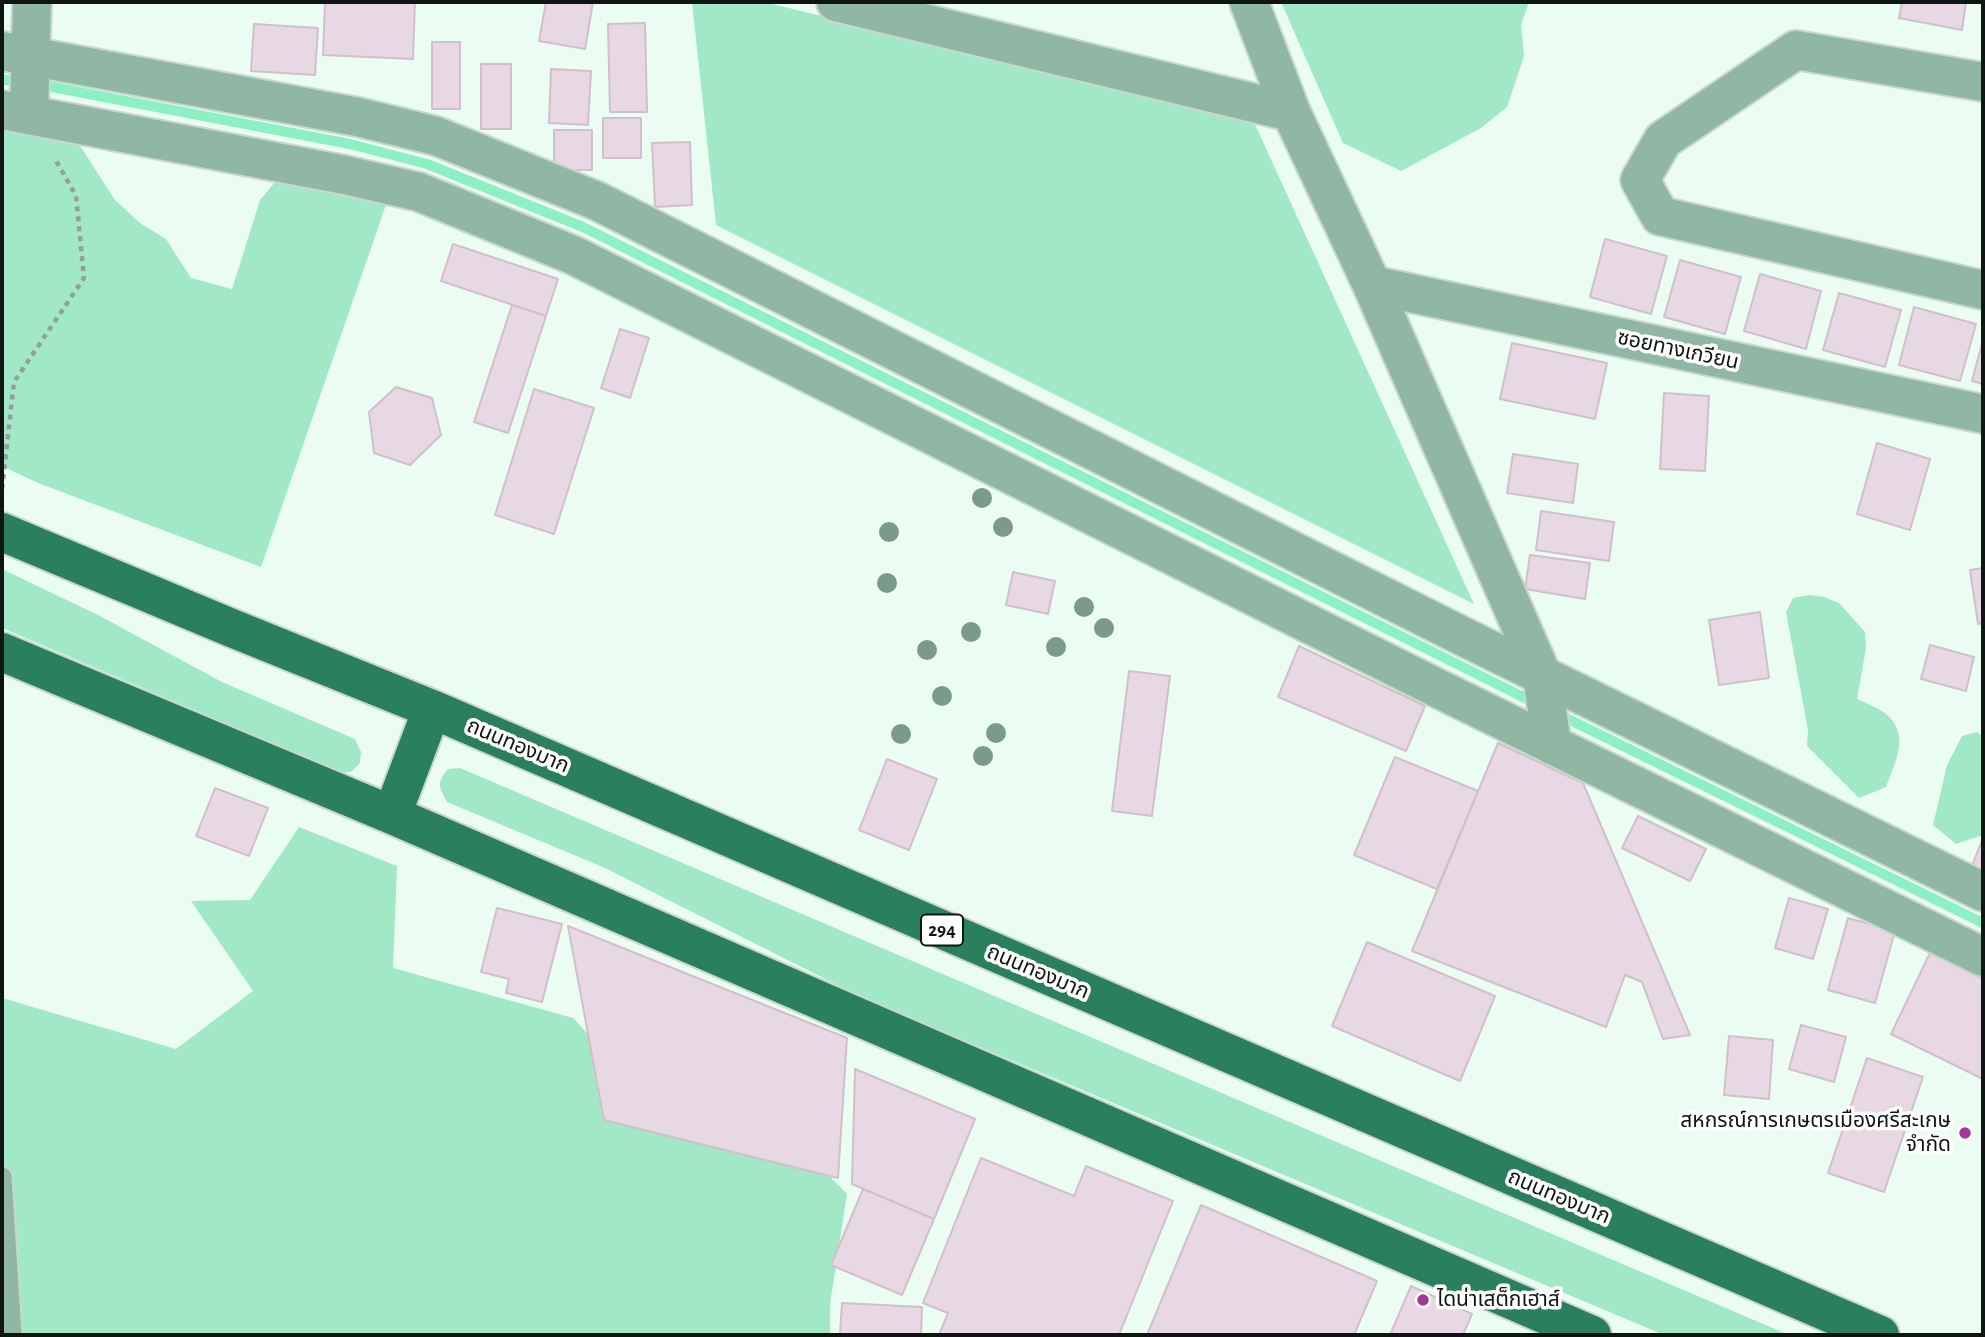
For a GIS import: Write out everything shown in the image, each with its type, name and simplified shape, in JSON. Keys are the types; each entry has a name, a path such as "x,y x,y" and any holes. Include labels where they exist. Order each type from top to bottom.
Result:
{"main road":[{"name":"ถนนทองมาก","path":"2,532 432,709 1880,1335"},
{"path":"2,652 392,815 1592,1335"},
{"path":"392,815 432,709"}],"street":[{"path":"32,2 16,53 15,112 345,175 419,192 573,255 1552,745 1983,957"},
{"path":"836,2 1291,112"},
{"path":"1249,2 1291,112 1372,285 1542,674 1552,745"},
{"path":"1983,82 1796,50 1663,140 1640,180 1660,216 1983,290"},
{"path":"16,53 358,117 436,136 584,196 1983,891"},
{"name":"ซอยทางเกวียน","path":"1372,285 1983,414"}],"lane":[{"path":"2,1177 12,1335"}],"path":[{"path":"2,489 14,382 84,278 76,195 15,112"}],"green space":[{"path":"692,2 764,2 1253,120 1474,604 716,225"},
{"path":"1281,2 1529,2 1521,25 1524,56 1507,107 1481,128 1401,171 1343,143"},
{"path":"2,127 73,135 115,200 140,223 166,239 191,278 232,289 260,200 280,176 389,196 261,567 38,483 2,466"},
{"path":"2,569 100,616 222,682 355,739 361,752 360,763 351,772 336,772 2,628"},
{"path":"1809,595 1839,603 1865,632 1866,648 1857,699 1882,711 1897,728 1899,747 1886,787 1859,798 1807,746 1808,730 1786,612 1793,598"},
{"path":"1977,732 1983,736 1983,835 1956,844 1933,825 1947,765 1962,736"},
{"path":"460,768 1789,1335 1664,1335 859,996 605,868 447,802 440,782 448,769"},
{"path":"299,827 397,866 393,968 573,1018 636,1086 803,1149 847,1194 830,1304 830,1335 2,1335 2,998 176,1049 253,991 191,901 250,900"}],"building":[{"path":"325,2 415,2 413,59 323,55"},
{"path":"546,2 593,2 585,49 539,41"},
{"path":"1902,2 1966,2 1962,30 1899,18"},
{"path":"645,23 647,112 610,112 608,24"},
{"path":"254,24 318,28 315,75 251,71"},
{"path":"432,42 460,42 460,109 432,109"},
{"path":"481,64 511,64 511,129 481,129"},
{"path":"551,69 591,71 588,125 549,123"},
{"path":"603,118 641,118 641,158 603,158"},
{"path":"554,130 592,130 592,170 554,170"},
{"path":"690,142 692,205 655,207 652,143"},
{"path":"1605,239 1667,256 1651,314 1590,297"},
{"path":"453,244 558,279 546,316 441,281"},
{"path":"1680,260 1741,277 1725,334 1664,317"},
{"path":"1760,274 1821,291 1806,349 1744,331"},
{"path":"1839,293 1901,310 1885,367 1823,350"},
{"path":"512,305 546,316 508,433 474,422"},
{"path":"1914,307 1976,324 1960,381 1899,365"},
{"path":"620,329 649,338 630,398 601,388"},
{"path":"1983,340 1983,384 1972,381"},
{"path":"1512,343 1607,363 1595,419 1500,399"},
{"path":"396,387 432,398 441,435 410,465 374,453 369,412"},
{"path":"534,389 594,408 554,534 495,515"},
{"path":"1664,393 1709,396 1705,471 1660,469"},
{"path":"1877,443 1930,459 1910,530 1857,514"},
{"path":"1513,454 1578,464 1573,503 1507,493"},
{"path":"1541,511 1614,522 1609,561 1536,550"},
{"path":"1530,555 1590,563 1585,599 1525,589"},
{"path":"1983,568 1983,623 1978,624 1970,570"},
{"path":"1013,572 1055,581 1048,614 1006,605"},
{"path":"1760,612 1769,678 1719,685 1709,620"},
{"path":"1930,645 1974,657 1966,691 1921,679"},
{"path":"1299,646 1425,706 1406,751 1278,697"},
{"path":"1129,671 1170,676 1152,816 1112,811"},
{"path":"1498,743 1583,783 1690,1035 1663,1039 1642,982 1625,975 1606,1027 1412,951"},
{"path":"1395,757 1478,791 1437,889 1354,855"},
{"path":"887,759 937,779 909,850 859,830"},
{"path":"215,788 268,808 249,856 196,836"},
{"path":"1638,816 1706,849 1690,881 1622,848"},
{"path":"1983,838 1983,873 1971,868"},
{"path":"1789,898 1828,909 1813,959 1775,948"},
{"path":"497,908 562,924 542,1002 506,993 509,979 481,972"},
{"path":"1848,918 1895,931 1875,1003 1828,990"},
{"path":"568,926 847,1038 838,1178 604,1120"},
{"path":"1367,942 1495,996 1460,1081 1332,1026"},
{"path":"1930,953 1983,979 1983,1079 1891,1034"},
{"path":"1801,1025 1846,1037 1834,1082 1789,1069"},
{"path":"1729,1036 1773,1040 1769,1099 1724,1095"},
{"path":"1867,1058 1923,1077 1884,1192 1828,1173"},
{"path":"855,1069 975,1119 934,1219 852,1184"},
{"path":"981,1158 1074,1196 1086,1166 1173,1201 1119,1335 939,1335 948,1313 923,1303"},
{"path":"863,1189 934,1219 902,1295 831,1265"},
{"path":"1201,1205 1377,1281 1354,1335 1147,1335"},
{"name":"ไดน่าเสต็กเฮาส์","path":"1411,1286 1472,1314 1463,1335 1390,1335"},
{"path":"842,1303 922,1307 921,1335 840,1335"}],"waterway":[{"path":"2,79 11,81"},
{"path":"52,87 350,144 427,164 583,227 1537,704"},
{"path":"1556,713 1983,923"}],"place":[{"name":"สหกรณ์การเกษตรเมืองศรีสะเกษ จำกัด","path":"1965,1133"},
{"name":"ไดน่าเสต็กเฮาส์","path":"1423,1300"}]}
